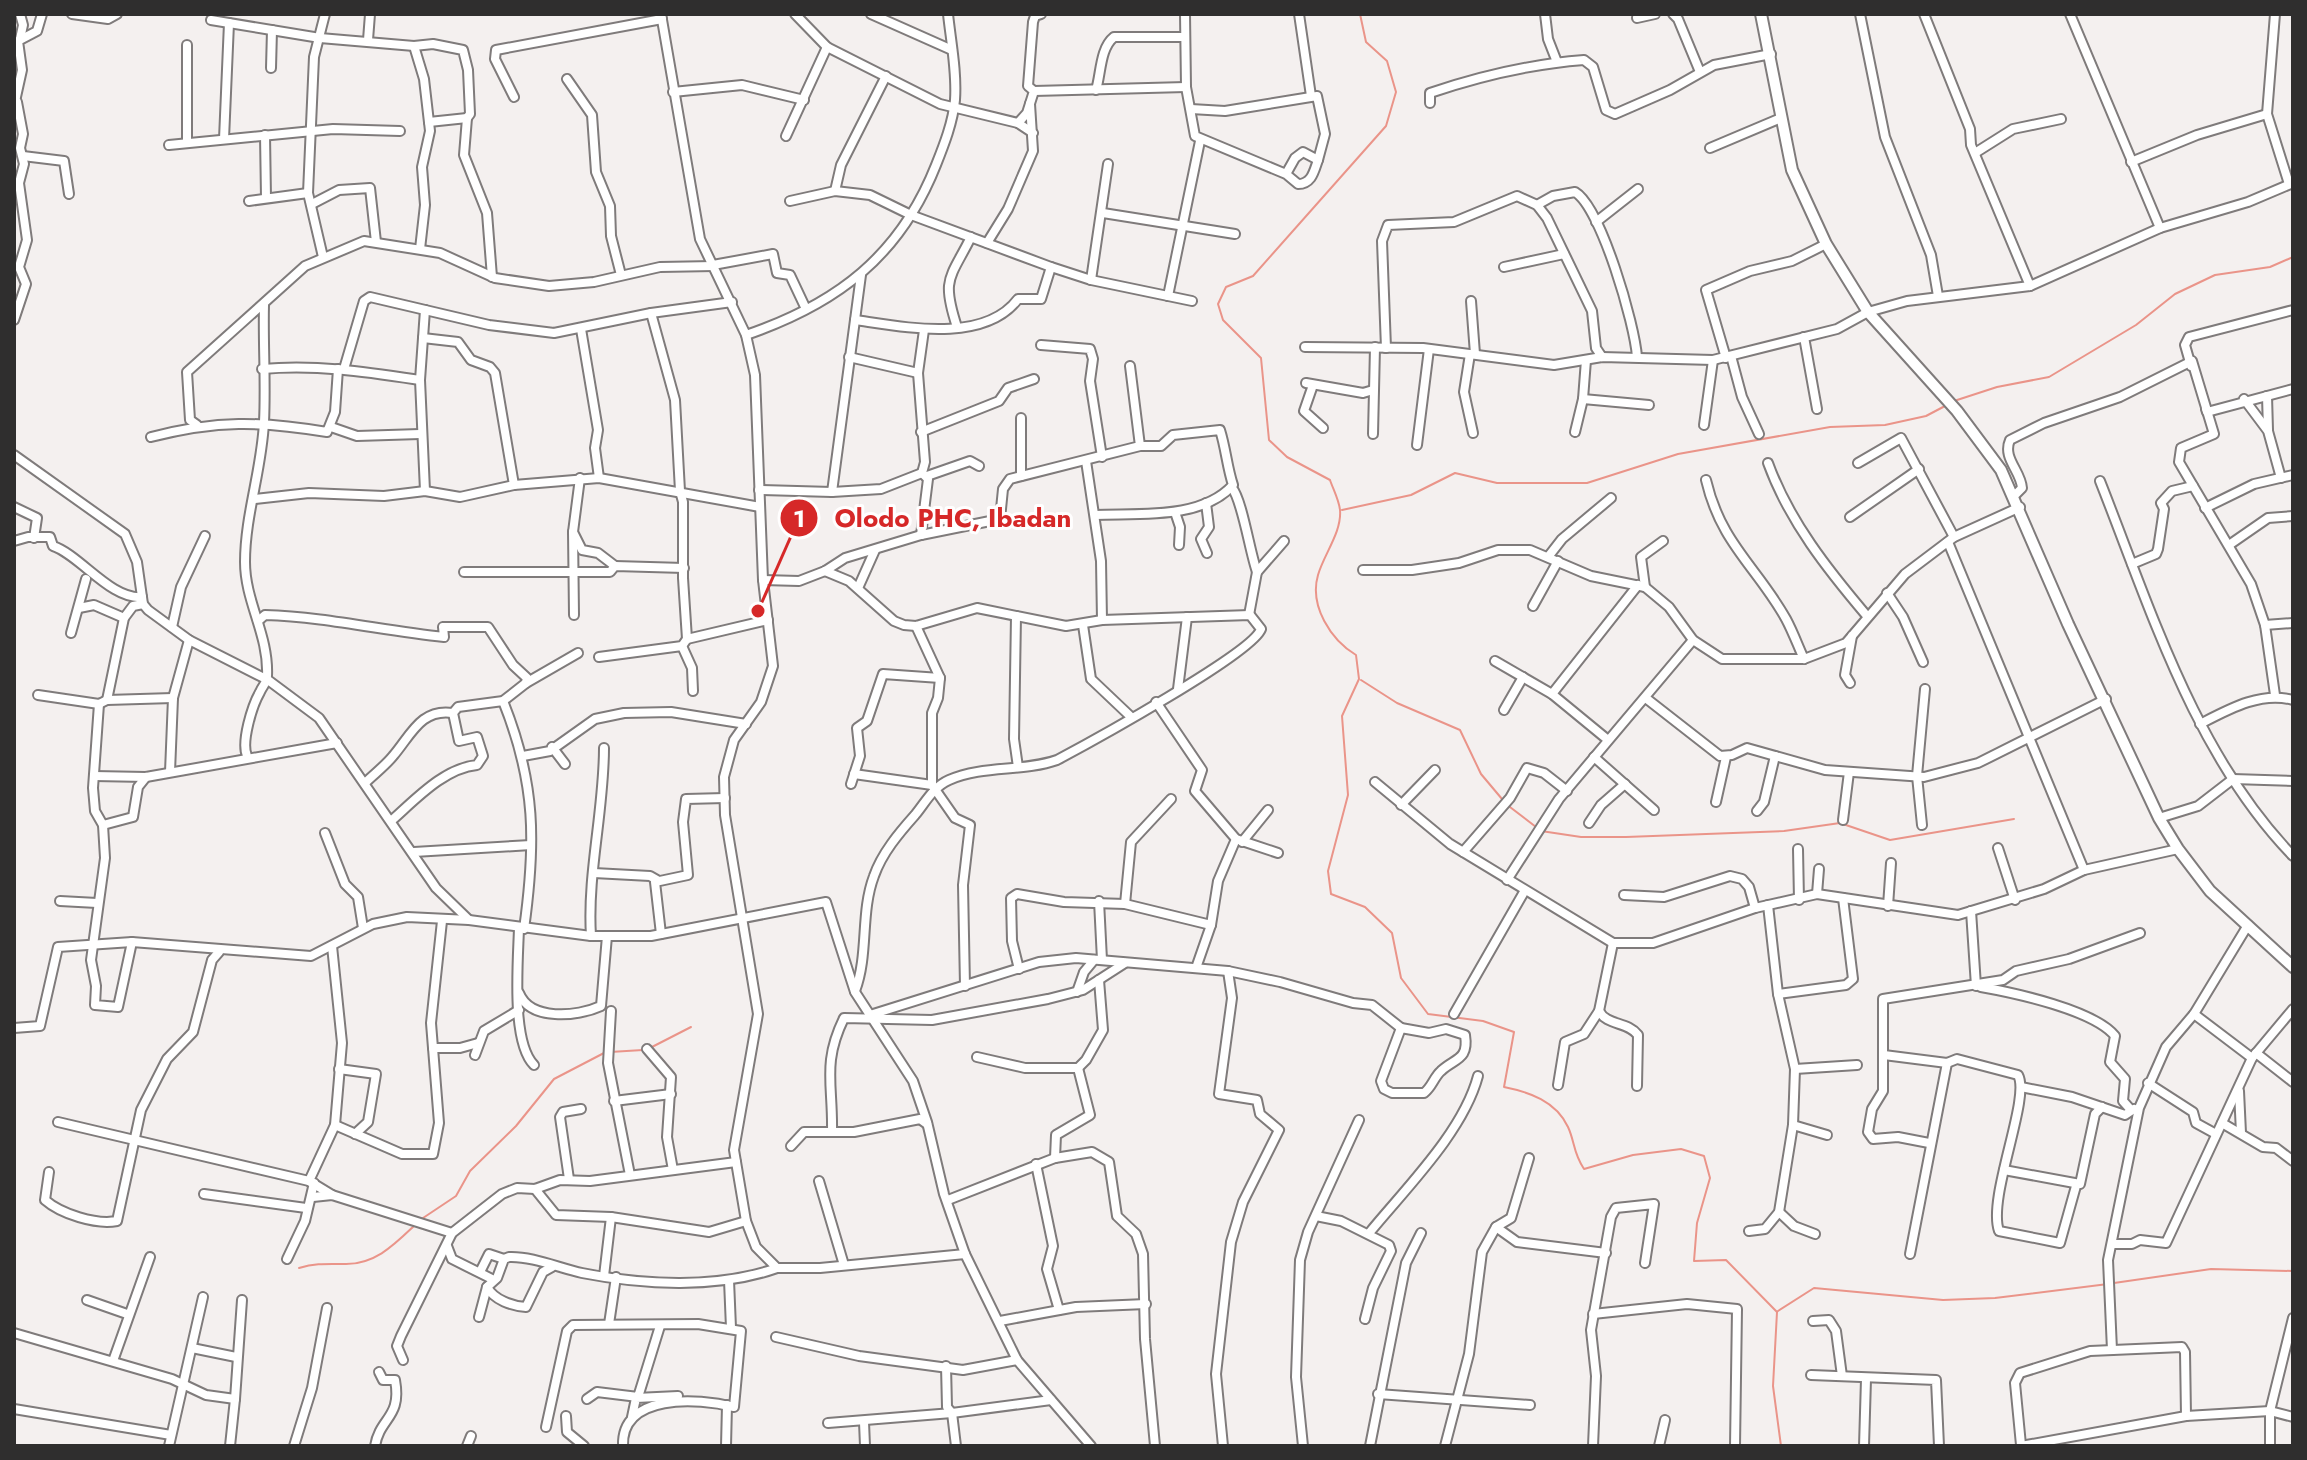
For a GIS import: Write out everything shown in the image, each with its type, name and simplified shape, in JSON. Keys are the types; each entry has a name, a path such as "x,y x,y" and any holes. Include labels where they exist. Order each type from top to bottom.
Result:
{"street":[{"path":"14,320 26,292 19,267 27,240 18,191 23,156 15,104 22,70 16,52 23,25 20,14"},
{"path":"20,39 37,31 42,14"},
{"path":"72,14 108,19 117,14"},
{"path":"323,257 308,193 314,57 325,14"},
{"path":"368,40 370,14"},
{"path":"795,14 827,47 953,108 1018,123 1033,133"},
{"path":"871,14 952,50"},
{"path":"746,335 787,321 861,275 883,256 911,215 936,167 953,108 948,14"},
{"path":"1041,14 1035,16 1033,22 1028,86 1034,91 1186,87"},
{"path":"1185,14 1186,87 1195,136 1200,141 1286,174 1298,184 1307,182 1318,160 1325,134 1320,101 1311,96 1225,111 1191,109"},
{"path":"1299,14 1311,96"},
{"path":"1545,14 1548,39 1557,62"},
{"path":"1637,18 1655,14"},
{"path":"1673,14 1678,19 1700,72"},
{"path":"1761,14 1792,170 1826,244 1868,312 1957,411 2001,470 2068,624 2106,699 2159,818 2178,849 2210,891 2293,967"},
{"path":"1860,14 1885,137 1931,255 1938,296"},
{"path":"1924,14 1970,129 1975,153 2030,286"},
{"path":"2070,14 2160,228"},
{"path":"1305,347 1429,349 1554,365 1602,357 1698,363 1837,329 1868,312 1938,296 2030,286 2160,228 2248,202 2291,184 2267,114 2275,14"},
{"path":"514,97 495,59 496,50 662,16 700,239 746,335 755,375 763,580 773,666 761,702 727,758 725,798 744,916 757,1029 734,1150 746,1221 756,1247 777,1268"},
{"path":"211,20 320,38 414,46 433,44 463,50 468,70 470,114 464,155 487,213 492,277"},
{"path":"224,139 229,23"},
{"path":"271,68 272,30"},
{"path":"1096,90 1104,67 1104,51 1114,37 1183,37"},
{"path":"187,45 187,143"},
{"path":"414,46 424,79 429,122 422,167 425,205 420,249"},
{"path":"786,136 827,47"},
{"path":"1430,103 1430,93 1462,82 1557,62 1591,63 1606,110 1615,114 1731,60 1771,54"},
{"path":"835,191 841,165 886,76"},
{"path":"567,79 592,115 596,172 610,206 611,236 621,275"},
{"path":"673,92 742,85 804,100"},
{"path":"1018,123 1034,91"},
{"path":"987,243 1033,151 1030,104"},
{"path":"2131,162 2227,124 2267,114"},
{"path":"429,122 467,118"},
{"path":"1710,148 1781,118"},
{"path":"1975,153 2013,129 2061,119"},
{"path":"169,145 310,131 400,131"},
{"path":"265,135 266,198"},
{"path":"1168,296 1200,141"},
{"path":"1286,174 1295,158 1303,152 1318,160"},
{"path":"23,156 64,161 69,194"},
{"path":"1091,280 1108,164"},
{"path":"312,204 339,190 370,188 376,242"},
{"path":"1596,222 1638,189"},
{"path":"790,201 835,191 870,195 911,215 1051,267 1091,280 1192,301"},
{"path":"1537,205 1553,196 1575,192 1596,222 1625,297 1637,357"},
{"path":"249,201 308,193"},
{"path":"1386,348 1382,241 1388,225 1454,222 1517,196 1537,205 1564,254 1592,311 1596,348 1602,357"},
{"path":"1103,213 1235,234"},
{"path":"957,327 949,303 948,277 971,237"},
{"path":"197,425 190,420 187,372 305,266 364,241 440,253 492,277 562,286 660,267 714,265 773,254 777,273 790,275 806,309"},
{"path":"1759,434 1742,397 1706,290 1750,271 1792,261 1826,244"},
{"path":"1504,267 1564,254"},
{"path":"855,320 924,330 999,319 1018,299 1041,299 1051,267"},
{"path":"832,492 861,275"},
{"path":"151,437 197,425 264,422 327,432 331,427 341,369 366,298 489,325 541,332 581,329 651,313 732,302"},
{"path":"1471,301 1472,354 1464,392 1473,433"},
{"path":"247,756 244,750 258,693 268,680 266,650 250,600 245,566 246,537 255,499 264,422 264,305"},
{"path":"425,310 420,380 420,434 425,491"},
{"path":"2275,695 2265,625 2251,584 2179,462 2181,448 2214,434 2185,345 2189,337 2236,322 2293,310"},
{"path":"651,313 675,400 683,502 684,642 692,668 693,691"},
{"path":"581,329 598,430 595,448 599,478"},
{"path":"921,535 925,474 918,373 924,330"},
{"path":"1804,337 1817,409"},
{"path":"423,338 458,342 471,360 490,367 495,373 514,485"},
{"path":"1041,345 1090,349 1093,359 1090,381 1102,457"},
{"path":"1373,434 1375,347"},
{"path":"1417,445 1429,349"},
{"path":"849,357 918,373"},
{"path":"1575,432 1583,399 1586,360"},
{"path":"1704,425 1713,360"},
{"path":"1363,570 1412,570 1459,563 1513,549 1548,557 1591,576 1642,586 1669,607 1693,640 1722,659 1804,659 1846,643 1905,574 1951,540 2017,502 2022,482 2007,447 2010,440 2033,428 2120,397 2192,361 2207,412"},
{"path":"262,369 296,366 341,369 420,380"},
{"path":"1130,366 1140,446"},
{"path":"921,432 999,401 1008,388 1034,379"},
{"path":"1323,428 1304,411 1310,384 1363,393 1373,390"},
{"path":"2207,412 2244,399 2293,389"},
{"path":"2267,396 2268,431 2281,478"},
{"path":"1583,399 1649,405"},
{"path":"2244,399 2268,431"},
{"path":"1021,418 1021,476"},
{"path":"331,427 357,436 420,434"},
{"path":"763,580 799,581 825,571 845,558 921,535 1000,519 1005,484 1021,476 1140,446 1161,446 1173,435 1220,430 1232,488 1242,508 1240,518 1257,572 1249,615"},
{"path":"1858,463 1901,438 1919,469 1951,540 2084,870"},
{"path":"14,455 125,534 137,562 143,600"},
{"path":"759,490 832,492 881,489 970,461 979,466"},
{"path":"1086,461 1095,515 1102,620"},
{"path":"1768,463 1809,543 1867,616"},
{"path":"1850,517 1919,469"},
{"path":"2205,508 2254,484 2293,475"},
{"path":"574,615 573,532 580,478"},
{"path":"255,499 309,493 384,496 425,491 460,497 514,485 599,478 760,507"},
{"path":"1706,480 1712,506 1725,531 1786,618 1804,659"},
{"path":"2100,481 2211,749 2258,818 2293,856"},
{"path":"2132,564 2156,554 2164,509 2161,503 2172,491 2193,486"},
{"path":"1095,515 1175,512 1206,503 1232,488"},
{"path":"1548,557 1562,539 1611,498"},
{"path":"1206,503 1209,527 1201,539 1207,553"},
{"path":"14,507 37,518 36,538"},
{"path":"1175,512 1180,527 1179,545"},
{"path":"2229,545 2268,518 2293,516"},
{"path":"573,532 582,550 598,553 615,566 684,568"},
{"path":"172,627 181,587 205,536"},
{"path":"14,541 49,537 53,546 64,549 84,569 143,600 189,640 268,680 319,718 436,888 469,920"},
{"path":"1257,572 1284,541"},
{"path":"1552,694 1642,586 1641,557 1663,541"},
{"path":"858,588 875,550"},
{"path":"1533,606 1558,561"},
{"path":"464,572 610,572 615,566"},
{"path":"825,571 858,588 894,621 916,626 977,608 1066,626 1102,620 1249,615 1254,617 1261,629 1257,637 1178,689 1057,760 1033,768 1018,767 949,780 933,787 896,836 874,876 862,974 855,992"},
{"path":"71,633 86,579"},
{"path":"1887,593 1903,617 1923,662"},
{"path":"132,942 118,1007 114,1009 93,1002 96,986 91,960 105,858 103,825 95,811 94,776 103,702 124,618 133,606 143,600"},
{"path":"79,608 94,605 124,618"},
{"path":"258,621 265,615 318,617 422,637 444,637 443,627 488,627 513,665 527,678 526,683"},
{"path":"1016,616 1014,739 1018,767"},
{"path":"1178,689 1187,617"},
{"path":"599,657 684,642 768,620"},
{"path":"2265,625 2293,623"},
{"path":"1083,625 1091,679 1130,716"},
{"path":"916,626 940,678 932,713 933,787 955,818 970,829 963,885 965,986"},
{"path":"1850,683 1845,675 1852,635"},
{"path":"170,772 173,698 189,640"},
{"path":"1507,880 1567,791 1608,740 1647,699 1693,640"},
{"path":"453,713 458,707 503,701 526,683 578,653"},
{"path":"1495,661 1552,694 1608,740"},
{"path":"851,784 860,756 857,728 867,721 883,674 940,678"},
{"path":"1504,710 1523,677"},
{"path":"1922,825 1917,776 1925,689"},
{"path":"38,695 103,702 173,698"},
{"path":"2200,724 2231,707 2275,695 2293,700"},
{"path":"1647,699 1713,753 1726,757 1747,748 1792,763 1849,772 1917,776 1951,773 2106,699"},
{"path":"503,701 523,756 530,792 531,876 521,928 519,1012 524,1055 534,1065"},
{"path":"1156,702 1199,767 1195,791 1239,840 1278,853"},
{"path":"365,783 394,755 419,721 441,712 453,713"},
{"path":"523,756 550,751 595,719 624,713 671,712 746,724"},
{"path":"391,821 431,785 467,766 477,765 483,756 477,737 459,741 453,713"},
{"path":"94,776 146,777 247,756 337,743"},
{"path":"552,747 565,764"},
{"path":"591,936 594,873 604,797 604,748"},
{"path":"1757,811 1764,802 1775,756"},
{"path":"1594,757 1654,810"},
{"path":"1716,802 1726,757"},
{"path":"1463,852 1510,798 1527,768 1536,769 1567,791"},
{"path":"1401,805 1435,770"},
{"path":"1843,820 1849,772"},
{"path":"854,774 933,787"},
{"path":"103,825 133,817 138,787 146,777"},
{"path":"2159,818 2198,806 2233,779 2293,781"},
{"path":"1375,782 1463,852 1524,892 1613,943 1653,943 1755,908 1817,894 1945,915 1971,911 2015,900 2084,870 2178,849"},
{"path":"1589,823 1601,805 1625,784"},
{"path":"594,873 650,876 657,880 688,875 683,822 686,799 725,798"},
{"path":"1125,904 1131,842 1171,799"},
{"path":"1196,968 1211,925 1218,881 1239,840 1268,810"},
{"path":"325,833 345,884 358,897 363,928"},
{"path":"414,852 531,845"},
{"path":"1998,848 2015,900"},
{"path":"1798,849 1799,900"},
{"path":"1888,906 1891,863"},
{"path":"1817,894 1819,869"},
{"path":"1624,895 1664,897 1730,876 1742,879 1749,887 1755,908"},
{"path":"657,880 653,886 661,934"},
{"path":"1454,1014 1524,892"},
{"path":"1019,969 1012,941 1011,898 1017,894 1064,902 1125,904 1211,925"},
{"path":"1778,994 1846,985 1853,979 1843,898"},
{"path":"60,901 97,903"},
{"path":"1077,992 1084,972 1098,960 1099,901"},
{"path":"14,1028 40,1026 55,949 93,942 132,942 219,952 316,956 363,928 407,917 469,920 607,936 661,934 826,902 855,992 913,1081 965,1254 1017,1360 1091,1446"},
{"path":"1749,1231 1765,1229 1779,1212 1793,1125 1795,1069 1778,994 1768,905"},
{"path":"1971,911 1976,986"},
{"path":"335,1125 402,1154 433,1154 439,1123 431,1023 442,921"},
{"path":"2112,1350 2109,1273 2135,1109 2166,1047 2194,1014 2248,925"},
{"path":"1929,1143 1898,1137 1887,1140 1870,1137 1872,1109 1883,1091 1883,999 1976,986 2140,933"},
{"path":"475,1055 484,1031 519,1012 561,1013 601,1006 607,936"},
{"path":"1558,1085 1565,1042 1584,1034 1599,1011 1613,943"},
{"path":"287,1259 305,1221 306,1208 313,1197 312,1182 335,1125 342,1043 332,946"},
{"path":"49,1172 45,1200 50,1205 74,1215 117,1221 141,1110 167,1059 193,1032 212,960 219,952"},
{"path":"872,1017 1057,959 1228,971 1372,1005 1401,1028 1429,1033 1446,1029 1465,1035 1466,1049 1459,1063 1441,1071 1424,1093 1392,1093 1384,1089 1381,1081 1401,1028"},
{"path":"832,1131 831,1082 827,1075 830,1053 844,1018 932,1020 1077,992 1126,962"},
{"path":"1223,1446 1216,1374 1231,1242 1243,1202 1279,1130 1260,1114 1257,1100 1219,1094 1232,998 1228,971"},
{"path":"977,1057 1025,1068 1078,1068 1103,1030 1099,980"},
{"path":"1976,986 2034,996 2106,1025 2115,1036 2110,1062 2125,1079 2123,1101 2135,1109"},
{"path":"519,993 531,1010"},
{"path":"2112,1244 2132,1244 2140,1240 2166,1243 2254,1056 2293,1009"},
{"path":"611,1011 608,1063 630,1175"},
{"path":"1599,1011 1605,1020 1633,1029 1638,1035 1637,1086"},
{"path":"2194,1014 2293,1082"},
{"path":"433,1048 460,1048 478,1043"},
{"path":"647,1049 671,1077 667,1137 673,1170"},
{"path":"1884,1055 1947,1063 1957,1059 2018,1075 2021,1087 2004,1170 1999,1231 2060,1243 2076,1186 2081,1181 2095,1114 2102,1107"},
{"path":"1910,1254 1929,1143 1947,1063"},
{"path":"1795,1069 1857,1065"},
{"path":"1055,1158 1056,1135 1090,1115 1078,1068"},
{"path":"339,1069 376,1074 368,1122 355,1134"},
{"path":"1370,1232 1458,1121 1472,1100 1478,1076"},
{"path":"2148,1083 2193,1112 2196,1123 2216,1134"},
{"path":"2021,1087 2125,1115 2135,1109"},
{"path":"2239,1087 2241,1134"},
{"path":"614,1101 671,1094"},
{"path":"569,1179 560,1117 563,1112 581,1109"},
{"path":"791,1146 800,1134 854,1132 920,1119 928,1124"},
{"path":"1303,1446 1296,1377 1300,1260 1359,1120"},
{"path":"58,1122 135,1137 312,1182 332,1195 452,1233"},
{"path":"2222,1123 2263,1147 2276,1148 2293,1161"},
{"path":"1793,1125 1827,1135"},
{"path":"948,1200 1055,1158 1092,1152 1109,1162 1117,1216 1136,1234 1143,1254 1145,1339 1155,1446"},
{"path":"1445,1446 1469,1354 1482,1252 1496,1227 1511,1218 1529,1158"},
{"path":"403,1360 397,1346 452,1233 502,1194 517,1188 535,1189 547,1182 569,1179 590,1181 736,1162"},
{"path":"1036,1164 1053,1246 1047,1269 1059,1310"},
{"path":"2004,1170 2076,1186"},
{"path":"819,1181 844,1265"},
{"path":"535,1189 556,1215 611,1217 709,1232 746,1221"},
{"path":"204,1194 306,1208"},
{"path":"313,1197 332,1195"},
{"path":"1593,1446 1593,1314 1611,1217 1616,1208 1654,1204 1645,1263"},
{"path":"1779,1212 1794,1226 1815,1234"},
{"path":"1316,1216 1370,1232 1389,1245 1391,1251 1373,1288 1365,1319"},
{"path":"604,1276 611,1217"},
{"path":"1496,1227 1517,1242 1606,1253"},
{"path":"1370,1446 1406,1263 1421,1233"},
{"path":"447,1246 452,1259 480,1272 489,1283 492,1296 510,1305 526,1307 543,1272 552,1267"},
{"path":"480,1272 489,1254 604,1276 729,1280 777,1268 965,1254"},
{"path":"113,1361 127,1314 150,1257"},
{"path":"479,1317 489,1283 497,1278 504,1259"},
{"path":"609,1324 616,1277"},
{"path":"729,1280 731,1328"},
{"path":"169,1446 203,1297"},
{"path":"87,1300 127,1314"},
{"path":"230,1446 242,1300"},
{"path":"1000,1321 1059,1310 1146,1304"},
{"path":"1593,1314 1687,1304 1737,1309 1735,1446"},
{"path":"294,1446 312,1388 327,1308"},
{"path":"2270,1446 2270,1411 2293,1318"},
{"path":"1813,1321 1829,1320 1836,1331 1842,1376"},
{"path":"546,1427 567,1331 579,1323 698,1324 731,1328 742,1333 734,1407 688,1401 642,1410 632,1417"},
{"path":"623,1446 623,1433 632,1417 634,1400 638,1397 660,1326"},
{"path":"14,1333 172,1379 183,1386 235,1399"},
{"path":"776,1337 859,1356 963,1370 1017,1360"},
{"path":"192,1348 236,1357"},
{"path":"2186,1416 2183,1349 2112,1350 2052,1360 2020,1373 2015,1383 2021,1445 2087,1436 2186,1416 2270,1411 2293,1417"},
{"path":"946,1366 947,1407 952,1413 956,1446"},
{"path":"375,1446 381,1428 393,1415 396,1389 395,1380 383,1380 379,1372"},
{"path":"1811,1375 1936,1380 1939,1446"},
{"path":"1864,1446 1866,1379"},
{"path":"587,1399 597,1392 638,1397 681,1395 688,1401"},
{"path":"1378,1394 1530,1405"},
{"path":"828,1423 952,1413 1051,1400"},
{"path":"726,1446 727,1405"},
{"path":"14,1409 171,1435"},
{"path":"566,1416 567,1432 584,1446"},
{"path":"1659,1446 1665,1420"},
{"path":"864,1422 865,1446"},
{"path":"467,1446 471,1436"}],"waterway":[{"path":"1360,14 1366,42 1387,61 1396,92 1386,126 1253,276 1226,287 1218,304 1223,320 1261,358 1269,440 1287,457 1330,480 1339,506 1336,535 1318,575 1317,598 1324,621 1338,641 1356,655 1359,679 1342,716 1348,795 1328,871 1331,894 1365,907 1392,933 1401,978 1428,1014 1483,1021 1514,1032 1504,1087 1532,1095 1556,1110 1568,1127 1584,1169 1633,1155 1681,1149 1704,1156 1710,1178 1697,1223 1694,1261 1726,1260 1777,1312"},
{"path":"1954,401 1997,387 2049,377 2136,325 2175,294 2215,275 2270,267 2293,257"},
{"path":"1342,510 1411,495 1455,473 1497,483 1587,483 1678,454 1830,427 1885,425 1926,416 1945,406"},
{"path":"1361,680 1397,703 1460,730 1481,774 1502,799"},
{"path":"1506,804 1536,827"},
{"path":"1541,831 1581,837 1626,837 1784,831 1840,823 1890,840 2014,819"},
{"path":"650,1048 691,1027"},
{"path":"610,1052 643,1050"},
{"path":"420,1220 456,1196 470,1171 516,1126 554,1079 604,1053"},
{"path":"299,1268 365,1261 384,1252 415,1225"},
{"path":"2114,1283 2211,1269 2293,1271"},
{"path":"1778,1311 1814,1288 1943,1300 1995,1298 2108,1284"},
{"path":"1777,1312 1773,1386 1781,1446"}],"place":[{"name":"Olodo PHC, Ibadan","path":"758,611"}]}
